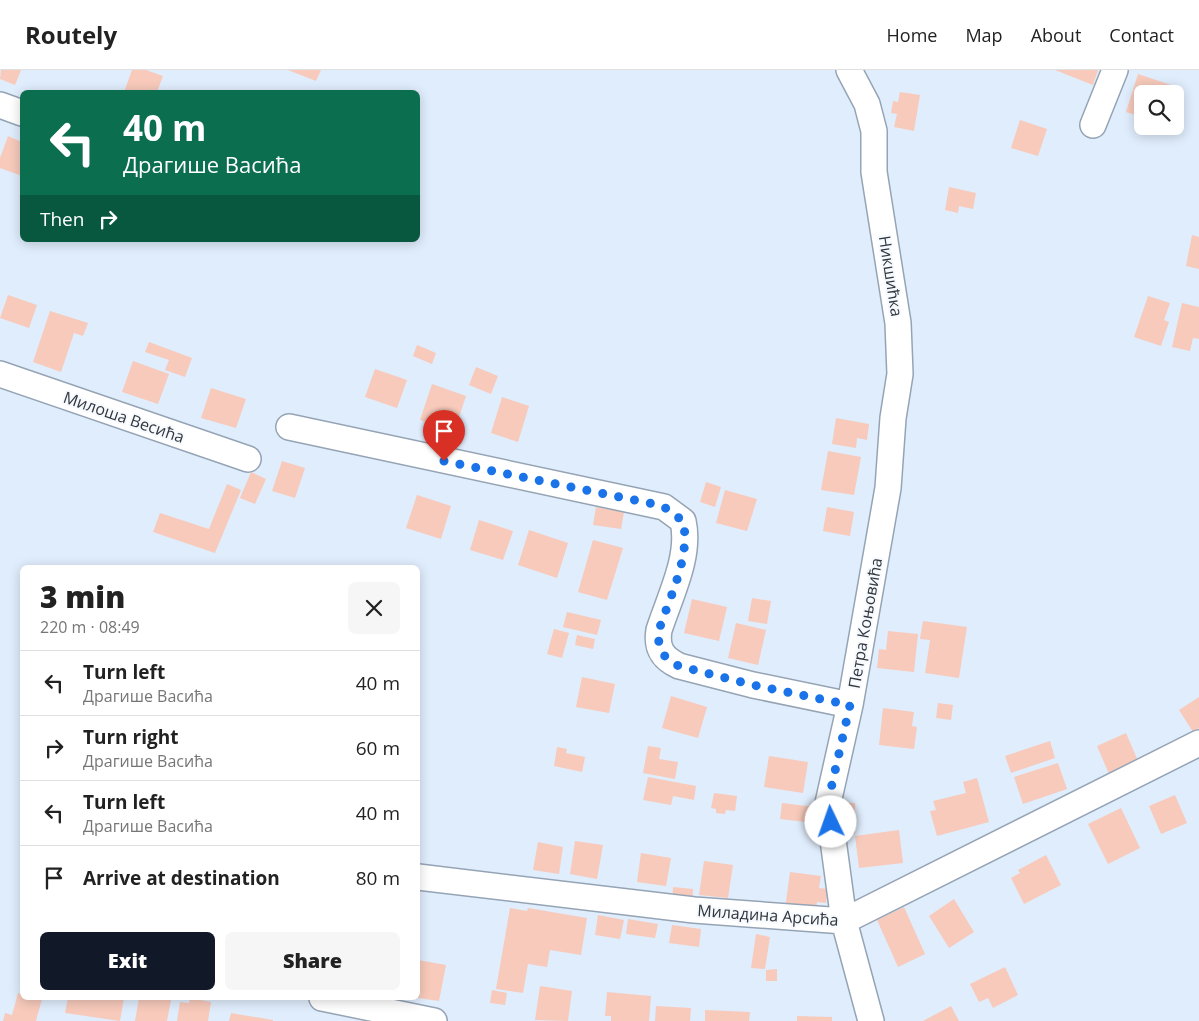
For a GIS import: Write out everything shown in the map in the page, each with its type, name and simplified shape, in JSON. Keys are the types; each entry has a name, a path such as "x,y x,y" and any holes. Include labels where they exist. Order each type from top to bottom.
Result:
{"street":[{"name":"Никшићка","path":"849,70 867,104 871,117 874,172 898,323 900,374 893,418 888,488"},
{"path":"1092,125 1115,70"},
{"path":"0,105 20,112"},
{"name":"Милоша Весића","path":"0,374 248,459"},
{"path":"288,427 664,507 683,521 686,534 685,550 658,636 660,652 668,660 679,666 753,685 850,705"},
{"name":"Петра Коњовића","path":"871,1021 844,921 828,802 850,705 888,488"},
{"name":"Миладина Арсића","path":"420,877 694,910 844,921 1199,744"},
{"path":"332,1000 434,1021"}],"building":[{"path":"1,70 21,70 15,85 0,79"},
{"path":"132,70 146,70 163,76 158,90 125,90"},
{"path":"288,70 321,70 316,81"},
{"path":"1055,70 1098,70 1093,85"},
{"path":"1138,74 1171,85 1135,85"},
{"path":"1134,87 1134,114 1126,112"},
{"path":"900,92 920,95 914,131 894,127 897,114 891,113 893,101 898,102"},
{"path":"1020,120 1047,129 1038,156 1011,148"},
{"path":"8,136 20,141 20,175 0,168 0,158"},
{"path":"949,187 976,193 973,209 959,206 958,213 945,210"},
{"path":"1192,235 1199,237 1199,269 1186,266"},
{"path":"8,295 37,305 29,328 0,318"},
{"path":"1148,296 1170,303 1164,320 1169,322 1161,346 1134,337"},
{"path":"1182,303 1199,307 1199,339 1193,338 1190,351 1172,347"},
{"path":"50,311 88,323 83,336 74,333 61,372 33,362"},
{"path":"149,342 192,358 185,377 165,370 169,360 145,352"},
{"path":"417,345 436,353 432,364 413,356"},
{"path":"133,361 169,374 158,404 122,392"},
{"path":"476,367 498,376 491,394 469,385"},
{"path":"375,369 407,380 397,408 365,397"},
{"path":"432,384 466,396 454,432 420,420"},
{"path":"211,388 246,399 236,428 201,418"},
{"path":"502,397 529,406 518,442 491,433"},
{"path":"836,418 869,424 867,440 857,438 856,448 832,444"},
{"path":"828,451 861,457 854,495 821,490"},
{"path":"282,461 305,468 295,498 272,491"},
{"path":"251,472 266,479 255,504 240,498"},
{"path":"706,482 721,487 715,507 700,502"},
{"path":"227,484 241,490 215,553 153,532 160,513 209,529"},
{"path":"725,490 757,499 747,531 716,523"},
{"path":"417,495 451,506 441,539 406,528"},
{"path":"596,507 624,512 621,529 593,525"},
{"path":"827,507 854,512 850,536 823,531"},
{"path":"479,520 513,531 503,560 470,550"},
{"path":"529,530 568,543 557,578 518,565"},
{"path":"593,540 623,548 607,600 578,592"},
{"path":"752,598 771,601 767,624 748,621"},
{"path":"692,599 727,607 719,641 684,633"},
{"path":"567,612 601,620 597,635 563,627"},
{"path":"923,621 967,627 959,678 925,673 930,640 920,639"},
{"path":"736,623 766,630 758,665 728,658"},
{"path":"554,629 569,633 562,658 547,654"},
{"path":"888,631 918,634 914,672 877,668 879,649 886,650"},
{"path":"577,635 595,639 593,649 575,645"},
{"path":"582,677 615,684 609,713 576,707"},
{"path":"671,696 707,707 698,738 662,728"},
{"path":"1199,697 1199,728 1193,732 1179,710"},
{"path":"938,703 953,705 951,720 936,718"},
{"path":"883,708 914,712 912,726 917,727 914,749 879,745"},
{"path":"1126,733 1138,761 1109,774 1097,746"},
{"path":"1050,741 1055,758 1011,773 1005,756"},
{"path":"648,746 661,748 659,759 678,762 675,779 643,773"},
{"path":"557,747 567,749 566,753 585,757 582,772 554,766"},
{"path":"769,756 808,762 803,793 764,787"},
{"path":"1058,763 1067,789 1023,804 1014,777"},
{"path":"648,777 696,786 694,800 673,796 671,805 643,800"},
{"path":"977,778 989,822 937,836 930,811 936,810 933,801 966,793 963,782"},
{"path":"714,793 737,796 735,811 726,810 725,814 716,813 716,809 711,808"},
{"path":"1175,795 1187,823 1161,834 1149,806"},
{"path":"782,803 815,807 814,823 780,819"},
{"path":"839,803 855,803 855,834 839,834"},
{"path":"1121,808 1140,848 1108,864 1088,824"},
{"path":"899,830 903,863 859,868 855,836"},
{"path":"575,841 603,845 597,879 570,874"},
{"path":"538,842 563,847 559,874 533,870"},
{"path":"641,853 671,858 666,886 637,882"},
{"path":"1046,855 1061,885 1024,904 1011,878 1020,873 1018,870"},
{"path":"704,861 733,865 728,898 699,895"},
{"path":"790,872 821,876 819,888 828,889 826,903 817,902 816,913 785,909"},
{"path":"673,887 693,889 692,906 672,904"},
{"path":"954,899 974,932 949,948 929,916"},
{"path":"904,907 925,954 898,967 877,920"},
{"path":"510,908 527,911 528,908 587,918 581,955 550,950 547,967 528,964 523,993 496,989"},
{"path":"598,915 624,920 620,939 595,935"},
{"path":"628,919 658,924 655,938 626,934"},
{"path":"672,925 701,929 699,947 669,943"},
{"path":"756,934 770,937 765,969 751,968"},
{"path":"420,960 446,965 439,1001 420,998"},
{"path":"1005,967 1018,995 993,1008 988,998 979,1002 970,984"},
{"path":"777,969 777,981 766,981 766,970"},
{"path":"540,986 572,991 568,1021 535,1020"},
{"path":"492,990 507,993 505,1005 490,1003"},
{"path":"607,992 651,996 649,1021 611,1021 611,1016 605,1016"},
{"path":"18,993 20,994 20,1000 42,1000 36,1021 3,1021 5,1013 12,1015"},
{"path":"68,1000 124,1000 120,1021 65,1013"},
{"path":"139,1000 171,1000 167,1021 135,1021"},
{"path":"190,1000 211,1002 208,1021 177,1021 180,1002 189,1003"},
{"path":"656,1006 691,1008 690,1021 655,1021"},
{"path":"951,1006 959,1021 923,1021"},
{"path":"705,1010 750,1012 749,1021 705,1021"},
{"path":"231,1013 273,1020 273,1021 229,1021"},
{"path":"797,1016 832,1017 832,1021 797,1021"}],"route":[{"path":"444,461 654,504 664,507 683,521 686,534 685,550 659,630 657,642 660,652 668,660 679,666 753,685 850,705 828,802 831,822"}]}
